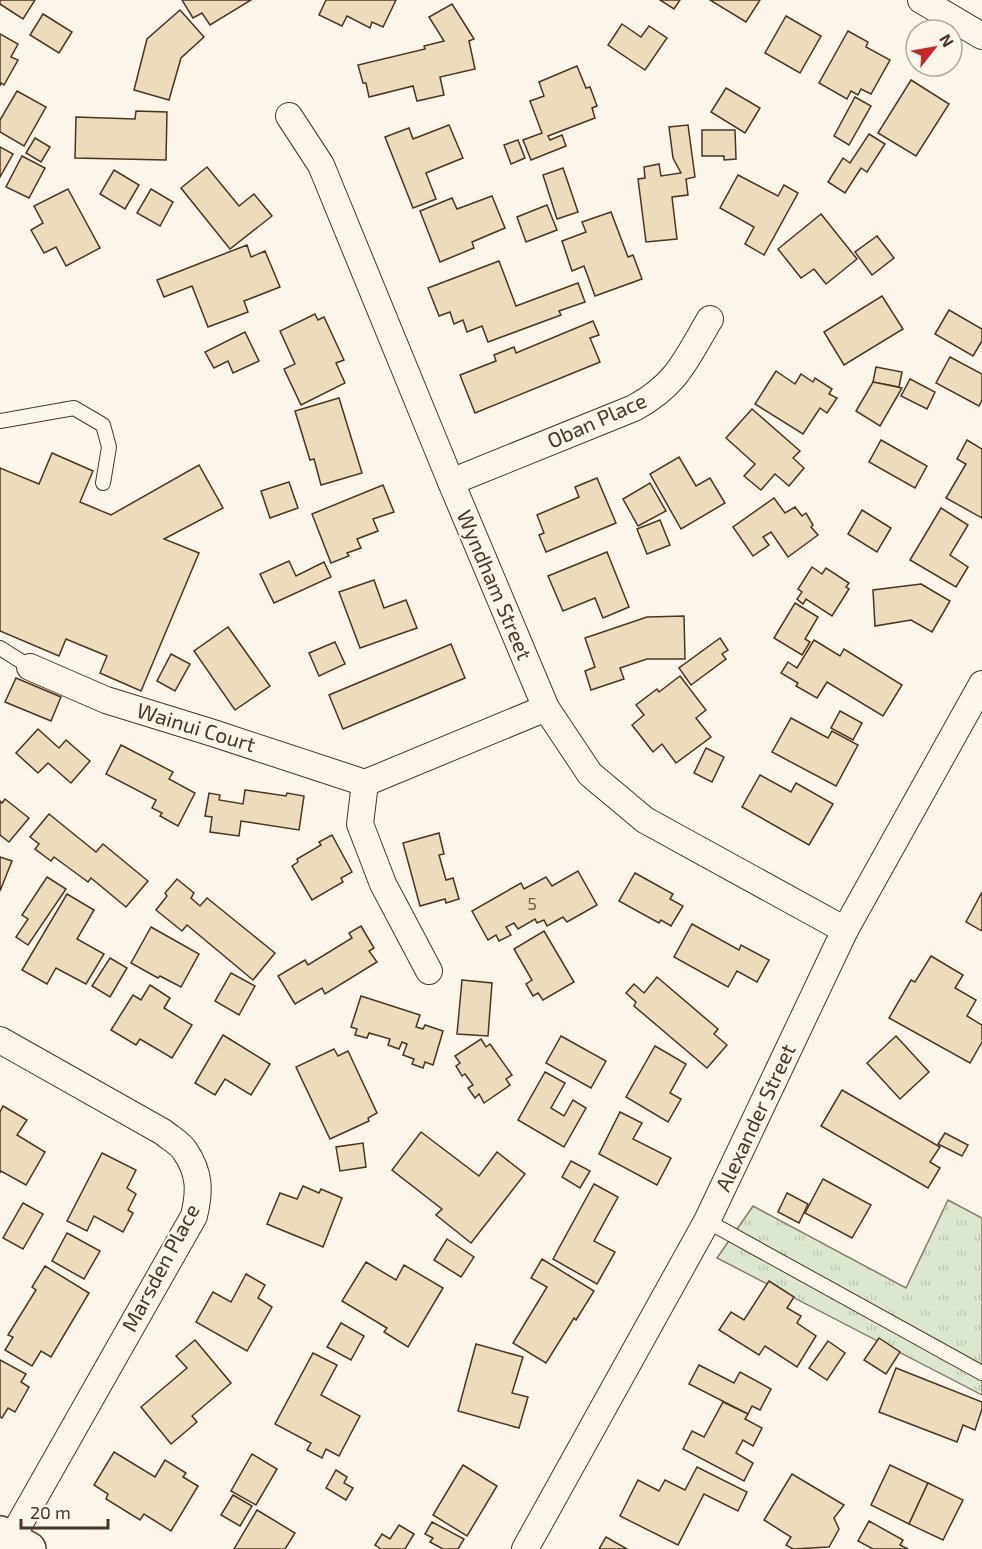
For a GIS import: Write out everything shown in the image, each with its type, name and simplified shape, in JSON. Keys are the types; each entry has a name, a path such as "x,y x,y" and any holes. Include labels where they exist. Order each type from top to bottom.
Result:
{"street":[{"path":"921,0 982,36"},
{"name":"Wyndham Street","path":"289,116 321,165 546,708 590,774 645,819 845,930"},
{"name":"Oban Place","path":"451,482 634,408 654,397 675,378 710,319"},
{"name":"Wainui Court","path":"30,667 106,700 365,783"},
{"name":"Alexander Street","path":"525,1549 707,1221 845,930 982,684"},
{"path":"429,971 383,884 360,824 365,783 546,708"},
{"name":"Marsden Place","path":"0,1040 163,1132 185,1149 196,1172 199,1193 194,1216 13,1540"}],"lane":[{"path":"0,421 74,408 103,425 109,447 103,483"},
{"path":"0,648 30,667"},
{"path":"707,1221 982,1373"}],"green space":[{"path":"948,1200 982,1218 982,1395 717,1258 753,1206 906,1288"}],"building":[{"path":"0,0 35,0 23,19 0,4"},
{"path":"182,0 251,0 210,25 202,13 193,18"},
{"path":"326,0 396,0 383,27 372,22 370,28 347,16 342,26 319,15"},
{"path":"660,0 680,0 674,9"},
{"path":"710,0 760,0 746,22"},
{"path":"452,4 474,39 469,41 475,69 440,77 444,95 417,101 413,86 369,97 358,65 425,49 424,46 444,41 429,17"},
{"path":"180,10 204,37 181,58 169,100 134,90 147,39"},
{"path":"43,14 72,32 59,53 30,35"},
{"path":"786,16 821,36 800,73 765,53"},
{"path":"622,24 641,37 649,26 667,38 645,70 608,45"},
{"path":"848,31 868,42 866,47 890,60 871,94 861,89 858,95 851,91 847,99 819,83"},
{"path":"0,34 18,44 11,57 18,60 4,85 1,83 0,86"},
{"path":"577,66 586,88 590,87 597,106 592,108 595,118 548,136 550,140 562,135 566,146 531,160 523,140 542,133 530,101 544,96 539,82"},
{"path":"911,80 949,104 916,156 878,133"},
{"path":"726,88 760,108 745,133 711,112"},
{"path":"17,91 46,107 24,146 0,132 0,120"},
{"path":"855,97 871,106 849,145 834,136"},
{"path":"136,111 167,112 166,160 75,158 76,117 135,119"},
{"path":"449,125 463,158 426,173 436,199 413,208 385,137 409,128 413,139"},
{"path":"688,125 695,177 686,179 688,195 672,197 677,239 646,242 638,179 645,178 644,167 659,164 661,176 681,173 673,158 669,127"},
{"path":"702,130 735,130 736,159 724,160 724,156 702,156"},
{"path":"869,134 885,144 867,172 861,168 845,193 828,182 843,158 850,163"},
{"path":"35,138 50,147 41,162 26,153"},
{"path":"518,140 525,158 511,164 504,145"},
{"path":"0,147 13,154 0,177"},
{"path":"22,156 45,168 29,198 6,187"},
{"path":"207,167 239,206 254,194 272,216 230,249 181,188"},
{"path":"563,168 578,212 557,219 543,175"},
{"path":"114,170 139,185 125,209 100,194"},
{"path":"738,175 778,196 784,185 798,193 764,255 745,244 754,227 720,208"},
{"path":"68,189 100,248 66,266 56,247 44,253 31,230 43,223 34,206"},
{"path":"151,189 173,202 160,226 137,213"},
{"path":"492,196 505,228 472,242 474,248 440,262 420,211 452,198 457,209"},
{"path":"547,205 557,230 526,242 517,217"},
{"path":"611,212 628,257 633,255 642,279 595,296 584,266 572,271 562,241 586,232 582,222"},
{"path":"821,214 857,259 826,284 814,269 801,278 778,249"},
{"path":"877,236 894,258 872,275 855,252"},
{"path":"247,245 251,257 265,251 280,287 244,301 248,312 208,327 192,286 164,297 157,280"},
{"path":"499,261 516,306 578,283 585,302 559,311 561,315 488,342 482,326 467,332 463,320 454,324 450,312 439,316 428,288"},
{"path":"882,296 903,329 844,365 824,332"},
{"path":"949,310 982,329 982,341 973,356 935,334"},
{"path":"315,314 318,320 324,317 344,360 336,363 345,383 301,405 284,369 295,364 280,331"},
{"path":"593,321 599,335 590,338 600,362 475,413 460,375 496,361 494,355 514,347 516,353"},
{"path":"245,332 259,361 233,373 228,361 214,368 205,352"},
{"path":"950,357 982,374 982,400 979,406 936,383"},
{"path":"876,367 902,372 899,387 873,382"},
{"path":"776,371 795,384 801,374 813,382 815,378 832,389 829,394 837,398 827,413 820,408 803,434 755,404"},
{"path":"910,379 935,392 927,409 901,396"},
{"path":"873,382 902,388 880,426 856,411"},
{"path":"339,398 362,473 321,485 314,459 310,460 295,411"},
{"path":"752,409 800,451 793,458 804,468 789,486 775,474 761,490 744,476 755,464 726,438"},
{"path":"881,440 927,466 915,488 869,462"},
{"path":"967,440 982,449 982,518 946,498 966,464 957,459"},
{"path":"52,453 93,471 80,502 111,515 199,465 223,508 164,539 199,553 141,691 100,673 107,656 66,639 59,656 0,631 0,468 39,484"},
{"path":"679,457 696,486 710,478 725,503 681,529 650,474"},
{"path":"597,478 616,523 546,552 539,535 544,533 537,515 579,497 575,487"},
{"path":"289,482 298,508 270,518 261,491"},
{"path":"650,483 666,511 638,526 623,499"},
{"path":"383,485 394,512 373,519 378,531 357,539 361,548 331,563 312,514"},
{"path":"774,498 785,513 795,507 802,516 806,513 813,525 811,527 818,535 788,557 771,532 763,537 769,545 753,556 733,527"},
{"path":"941,508 968,525 950,555 968,567 956,587 910,560"},
{"path":"862,510 891,528 877,552 848,534"},
{"path":"660,520 670,545 647,554 637,529"},
{"path":"607,552 629,607 603,618 595,598 563,611 548,576"},
{"path":"289,561 296,576 324,562 331,577 274,603 260,574"},
{"path":"812,567 822,574 826,568 849,583 846,587 849,589 832,616 806,599 803,604 797,599 802,592 798,589"},
{"path":"374,580 384,608 406,600 417,628 360,648 339,592"},
{"path":"921,584 950,601 932,632 911,620 875,626 873,590"},
{"path":"795,603 818,617 805,639 810,642 802,655 774,638"},
{"path":"684,616 685,659 647,659 620,668 624,679 591,690 585,671 595,667 585,638 647,617"},
{"path":"228,627 270,686 235,710 194,651"},
{"path":"720,638 728,650 722,654 726,659 691,685 679,668"},
{"path":"814,640 840,656 844,649 902,685 883,716 827,682 817,698 796,686 798,683 781,673 788,662 797,668"},
{"path":"335,642 345,664 319,676 309,653"},
{"path":"451,644 465,678 343,729 329,695"},
{"path":"171,654 190,664 175,691 157,681"},
{"path":"680,676 706,710 696,718 711,737 676,763 662,744 653,752 632,725 644,715 636,705 657,689 659,692"},
{"path":"16,678 61,697 51,721 5,702"},
{"path":"840,711 862,723 853,740 831,728"},
{"path":"791,718 828,738 832,731 858,745 836,786 772,752"},
{"path":"38,729 59,748 66,740 90,761 71,783 48,763 38,773 16,753"},
{"path":"121,745 173,772 169,779 195,793 178,826 160,816 162,813 152,808 156,800 106,774"},
{"path":"706,748 724,757 712,782 694,773"},
{"path":"760,775 791,792 796,783 833,804 809,845 742,807"},
{"path":"245,790 286,796 287,793 304,796 299,830 241,821 239,836 210,832 212,817 205,816 209,793 220,795 219,800 243,804"},
{"path":"5,799 29,818 9,842 0,835 0,801 2,803"},
{"path":"49,814 96,852 103,844 148,881 126,907 91,878 88,882 54,857 51,861 35,849 39,844 30,837"},
{"path":"439,833 444,854 439,855 446,880 453,878 459,899 446,903 445,899 420,906 403,843"},
{"path":"332,835 352,872 341,878 343,882 312,900 292,866 298,862 297,859 321,845 319,842"},
{"path":"0,857 12,861 0,891"},
{"path":"578,871 597,905 567,922 563,917 547,926 544,920 537,923 535,919 518,929 514,923 506,927 511,935 499,941 496,935 488,940 472,911 521,883 524,889 546,877 552,886"},
{"path":"635,873 673,894 670,899 683,906 671,926 661,920 659,923 619,901"},
{"path":"47,877 66,889 28,945 16,937 28,919 22,915"},
{"path":"177,879 194,893 191,898 200,906 207,898 275,953 253,980 187,925 182,931 156,910 167,896 165,893"},
{"path":"982,892 982,931 966,922"},
{"path":"67,894 94,910 77,939 104,954 86,984 56,968 47,984 22,970"},
{"path":"692,924 739,950 741,945 769,960 757,982 737,971 728,987 674,957"},
{"path":"361,926 374,948 369,951 377,962 325,994 322,988 295,1004 278,976 305,960 308,965 352,938 349,933"},
{"path":"151,927 199,954 181,987 160,976 158,978 131,963"},
{"path":"544,931 574,982 543,1000 538,993 533,996 526,984 532,980 514,949"},
{"path":"931,956 963,975 955,988 976,1000 967,1016 982,1025 982,1042 970,1063 889,1018 911,980 915,982"},
{"path":"110,958 127,968 110,997 92,986"},
{"path":"231,973 255,986 239,1015 215,1001"},
{"path":"657,977 718,1029 714,1034 727,1045 707,1068 634,1006 636,1002 626,993 634,984 644,993"},
{"path":"462,980 492,983 488,1036 457,1034"},
{"path":"150,985 170,998 164,1008 192,1025 172,1058 140,1039 136,1045 111,1030 133,995 141,1000"},
{"path":"361,996 420,1015 416,1027 423,1029 425,1025 443,1031 433,1065 425,1062 423,1068 412,1064 414,1059 403,1055 407,1044 402,1042 399,1049 388,1045 390,1039 369,1033 367,1038 355,1035 357,1029 351,1027"},
{"path":"223,1035 270,1064 251,1095 225,1079 215,1095 195,1083"},
{"path":"561,1036 606,1061 591,1088 546,1063"},
{"path":"896,1036 929,1072 900,1099 867,1063"},
{"path":"481,1039 486,1047 490,1044 512,1075 506,1079 510,1085 484,1103 479,1094 475,1098 468,1088 473,1085 465,1074 462,1076 456,1066 460,1063 455,1056"},
{"path":"655,1046 686,1064 670,1093 681,1099 668,1122 626,1097"},
{"path":"334,1049 338,1056 348,1051 377,1113 368,1118 369,1121 330,1139 296,1067"},
{"path":"545,1072 565,1083 551,1108 564,1116 573,1100 586,1108 564,1147 518,1120"},
{"path":"842,1090 940,1147 930,1162 940,1168 928,1188 821,1126"},
{"path":"3,1106 27,1120 17,1135 45,1152 26,1185 1,1171 0,1173 0,1112"},
{"path":"620,1112 642,1123 633,1139 671,1158 657,1185 599,1154"},
{"path":"421,1132 479,1176 497,1152 525,1174 471,1243 436,1215 442,1209 392,1170"},
{"path":"945,1133 968,1145 962,1156 938,1144"},
{"path":"363,1143 366,1167 340,1171 336,1147"},
{"path":"102,1153 136,1170 127,1188 136,1194 128,1210 133,1213 123,1232 94,1216 87,1231 67,1221"},
{"path":"571,1161 590,1171 580,1188 562,1177"},
{"path":"823,1179 871,1205 852,1238 805,1213"},
{"path":"594,1184 618,1197 594,1241 615,1252 597,1284 553,1259"},
{"path":"303,1186 319,1193 321,1189 342,1198 323,1247 267,1224 280,1193 297,1199"},
{"path":"787,1193 808,1204 799,1223 778,1212"},
{"path":"23,1203 43,1214 23,1249 3,1238"},
{"path":"67,1233 100,1251 84,1279 52,1261"},
{"path":"447,1239 474,1257 461,1277 434,1260"},
{"path":"542,1259 594,1291 546,1363 513,1343 547,1287 531,1278"},
{"path":"366,1262 396,1280 404,1265 443,1288 408,1347 384,1332 387,1328 342,1301"},
{"path":"45,1266 89,1293 51,1357 41,1351 32,1366 5,1350 13,1337 8,1335 36,1290 32,1287"},
{"path":"246,1274 265,1285 258,1298 272,1307 247,1351 196,1322 213,1292 231,1302"},
{"path":"769,1281 794,1297 787,1308 801,1316 797,1323 816,1336 797,1367 765,1346 759,1355 719,1330 731,1312 744,1320"},
{"path":"341,1323 364,1336 351,1360 327,1347"},
{"path":"879,1338 900,1352 886,1374 864,1360"},
{"path":"195,1340 231,1383 192,1416 197,1422 171,1444 141,1407 187,1368 176,1356"},
{"path":"828,1341 845,1353 827,1380 809,1368"},
{"path":"476,1344 523,1357 512,1393 528,1397 519,1428 458,1411"},
{"path":"313,1353 337,1365 321,1395 360,1416 339,1456 326,1449 322,1458 307,1450 311,1443 275,1424"},
{"path":"0,1360 26,1374 21,1382 29,1387 15,1412 8,1408 2,1418 0,1417"},
{"path":"699,1365 734,1383 740,1372 771,1389 760,1410 752,1406 748,1414 689,1384"},
{"path":"896,1368 982,1402 975,1430 963,1425 957,1442 879,1412"},
{"path":"723,1402 748,1414 745,1419 762,1428 753,1446 743,1440 736,1453 753,1463 744,1481 683,1449 692,1431 704,1437"},
{"path":"114,1452 155,1477 165,1460 186,1473 183,1477 198,1486 171,1531 144,1514 140,1520 106,1499 108,1494 94,1485"},
{"path":"252,1454 277,1469 256,1505 231,1491"},
{"path":"463,1465 497,1486 467,1536 433,1515"},
{"path":"890,1465 928,1483 909,1524 871,1505"},
{"path":"697,1467 747,1492 738,1511 704,1494 678,1545 620,1516 638,1480 659,1491 665,1480 685,1490"},
{"path":"336,1470 347,1477 344,1483 353,1488 346,1500 326,1488"},
{"path":"792,1474 844,1505 834,1518 839,1529 829,1547 793,1549 786,1545 791,1537 764,1520"},
{"path":"928,1483 963,1500 943,1540 909,1524"},
{"path":"233,1495 252,1506 240,1526 221,1515"},
{"path":"257,1510 295,1533 285,1549 234,1549"},
{"path":"869,1521 903,1540 900,1545 908,1549 873,1549 858,1541"},
{"path":"432,1522 464,1539 458,1549 443,1549 430,1542 433,1538 425,1534"},
{"path":"399,1525 414,1534 405,1549 381,1549 375,1545 382,1534 390,1539"},
{"path":"606,1537 627,1549 599,1549"}]}
